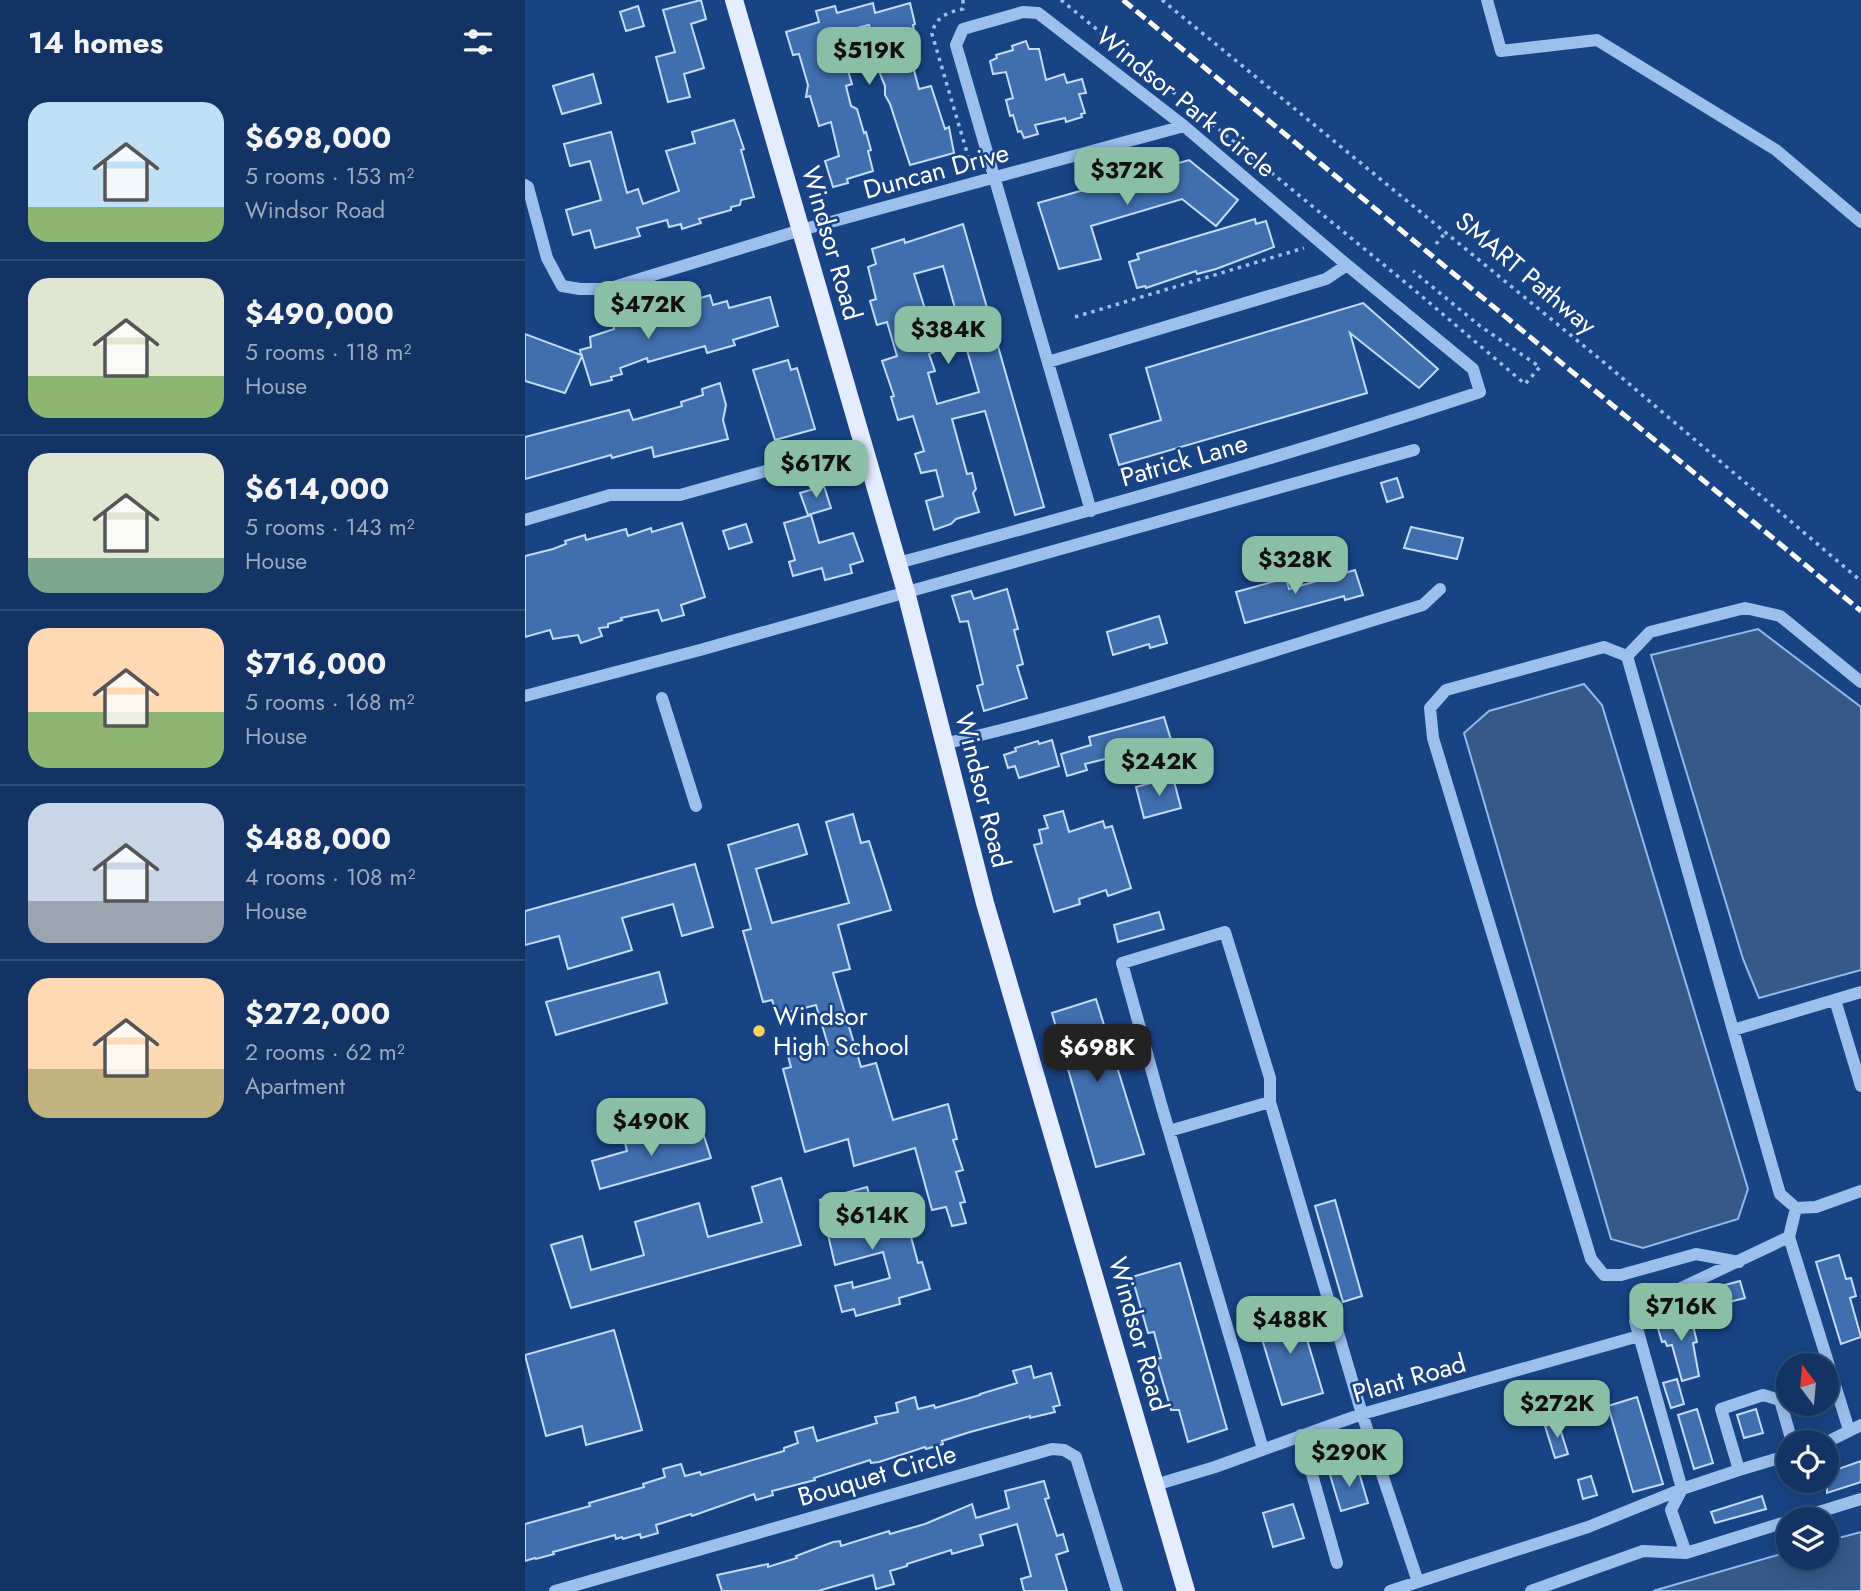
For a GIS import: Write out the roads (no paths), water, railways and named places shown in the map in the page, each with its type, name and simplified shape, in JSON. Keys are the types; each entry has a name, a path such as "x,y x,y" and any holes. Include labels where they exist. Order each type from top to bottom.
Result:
{"main road":[{"name":"Windsor Road","path":"734,0 898,563 985,904 1186,1591"}],"street":[{"path":"1487,0 1501,51 1597,40 1776,150 1861,222"},
{"name":"Windsor Park Circle","path":"1091,511 956,45 963,29 1023,12 1038,13 1184,125 1473,369 1480,392"},
{"name":"Duncan Drive","path":"525,185 528,187 547,258 562,286 607,289 801,230 995,179 1184,125"},
{"path":"1048,362 1326,279 1347,265"},
{"name":"Patrick Lane","path":"898,563 1091,511 1393,422 1480,392"},
{"path":"525,520 610,495 680,495 862,444"},
{"path":"525,696 700,650 1414,450"},
{"path":"943,744 1118,697 1423,605 1440,589"},
{"path":"1627,656 1650,632 1745,608 1780,616 1861,682"},
{"path":"1627,656 1604,647 1446,691 1430,708 1433,738 1591,1259 1604,1275 1621,1275 1696,1254 1739,1262"},
{"path":"1627,656 1780,1194 1795,1208 1816,1207 1861,1191"},
{"path":"662,698 696,806"},
{"path":"1263,1449 1122,963 1225,932 1270,1078 1270,1102 1362,1415 1418,1582"},
{"path":"1733,1030 1861,992"},
{"path":"1835,1000 1861,1086"},
{"path":"1170,1131 1270,1102"},
{"path":"1795,1208 1789,1237 1855,1428 1839,1436"},
{"path":"1686,1553 1671,1510 1682,1489 1635,1321 1677,1290 1789,1237"},
{"name":"Plant Road","path":"1155,1485 1215,1467 1362,1415 1640,1336"},
{"path":"1739,1470 1721,1409 1763,1395 1780,1401 1788,1430"},
{"path":"1301,1435 1337,1563"},
{"name":"Bouquet Circle","path":"555,1591 1052,1449 1064,1450 1076,1457 1117,1591"},
{"path":"1390,1591 1588,1527 1682,1489 1776,1459"},
{"path":"1835,1507 1861,1499"},
{"path":"1531,1591 1643,1551 1686,1553 1776,1525"}],"water":[{"path":"1758,629 1861,707 1861,970 1759,998 1743,959 1651,655"},
{"path":"1584,684 1602,705 1748,1189 1738,1219 1643,1248 1611,1239 1464,733 1489,711"},
{"path":"1861,1532 1861,1591 1653,1591 1776,1555 1776,1570 1839,1570 1839,1538"}],"railway":[{"path":"1123,0 1861,611"}],"place":[{"name":"Windsor High School","path":"759,1031"}]}
